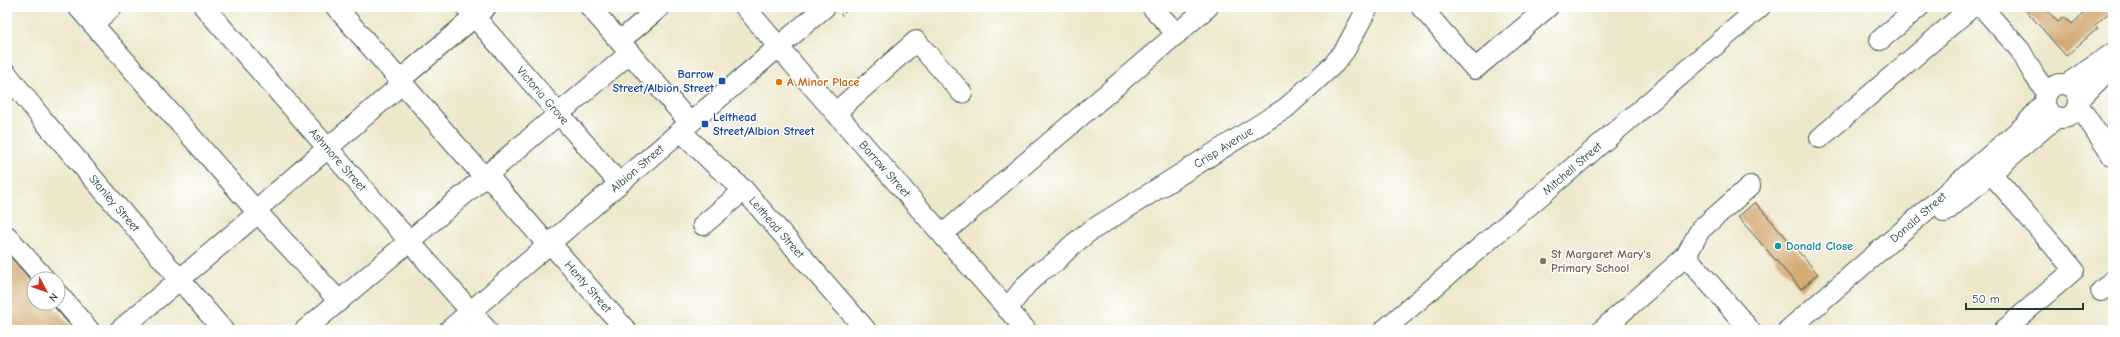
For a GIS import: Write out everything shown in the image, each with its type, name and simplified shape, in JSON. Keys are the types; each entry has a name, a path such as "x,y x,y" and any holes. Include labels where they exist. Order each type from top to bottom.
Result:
{"street":[{"path":"78,7 257,212 339,301"},
{"path":"93,24 112,7"},
{"name":"Ashmore Street","path":"204,7 487,330"},
{"name":"Henty Street","path":"336,7 486,176 626,330"},
{"name":"Leithead Street","path":"590,7 625,47 713,163 744,190 866,330"},
{"path":"304,330 559,114 625,47 660,7"},
{"name":"Barrow Street","path":"745,7 1016,320"},
{"name":"Albion Street","path":"449,330 686,127 784,53 825,7"},
{"path":"1152,7 1177,34"},
{"path":"943,234 1208,7"},
{"name":"Crisp Avenue","path":"1016,320 1045,281 1054,264 1070,247 1106,220 1286,108 1334,64 1344,50 1368,7"},
{"path":"1421,7 1475,69 1546,7"},
{"name":"Mitchell Street","path":"1384,330 1760,7"},
{"path":"1880,40 1919,7"},
{"path":"1820,138 1972,7"},
{"path":"1982,7 2020,50 2044,69 2063,100 2112,156"},
{"path":"120,330 328,149 402,82 476,10"},
{"name":"Victoria Grove","path":"476,10 559,114 619,184"},
{"path":"836,112 916,41 962,93"},
{"name":"Donald Street","path":"1807,330 1991,172 2063,100 2113,53"},
{"name":"Donald Street","path":"1788,330 2026,124 2113,65"},
{"name":"Stanley Street","path":"10,78 43,120 223,330"},
{"path":"1991,172 2074,270 2004,330"},
{"path":"1602,330 1686,256 1700,230 1750,186"},
{"path":"703,225 744,190"},
{"path":"7,236 38,271"},
{"path":"1686,256 1750,330"},
{"path":"66,303 89,330"}],"building":[{"path":"2023,7 2044,7 2058,22 2064,17 2072,24 2091,7 2113,7 2113,9 2095,25 2098,28 2066,56"},
{"name":"Donald Close","path":"1755,202 1818,274 1801,289 1738,217"},
{"path":"7,253 26,275 26,311 58,311 74,330 7,330"}],"place":[{"name":"Barrow Street/Albion Street","path":"722,81"},
{"name":"A Minor Place","path":"779,82"},
{"name":"Leithead Street/Albion Street","path":"705,124"},
{"name":"Donald Close","path":"1778,246"},
{"name":"St Margaret Mary's Primary School","path":"1543,261"}]}
